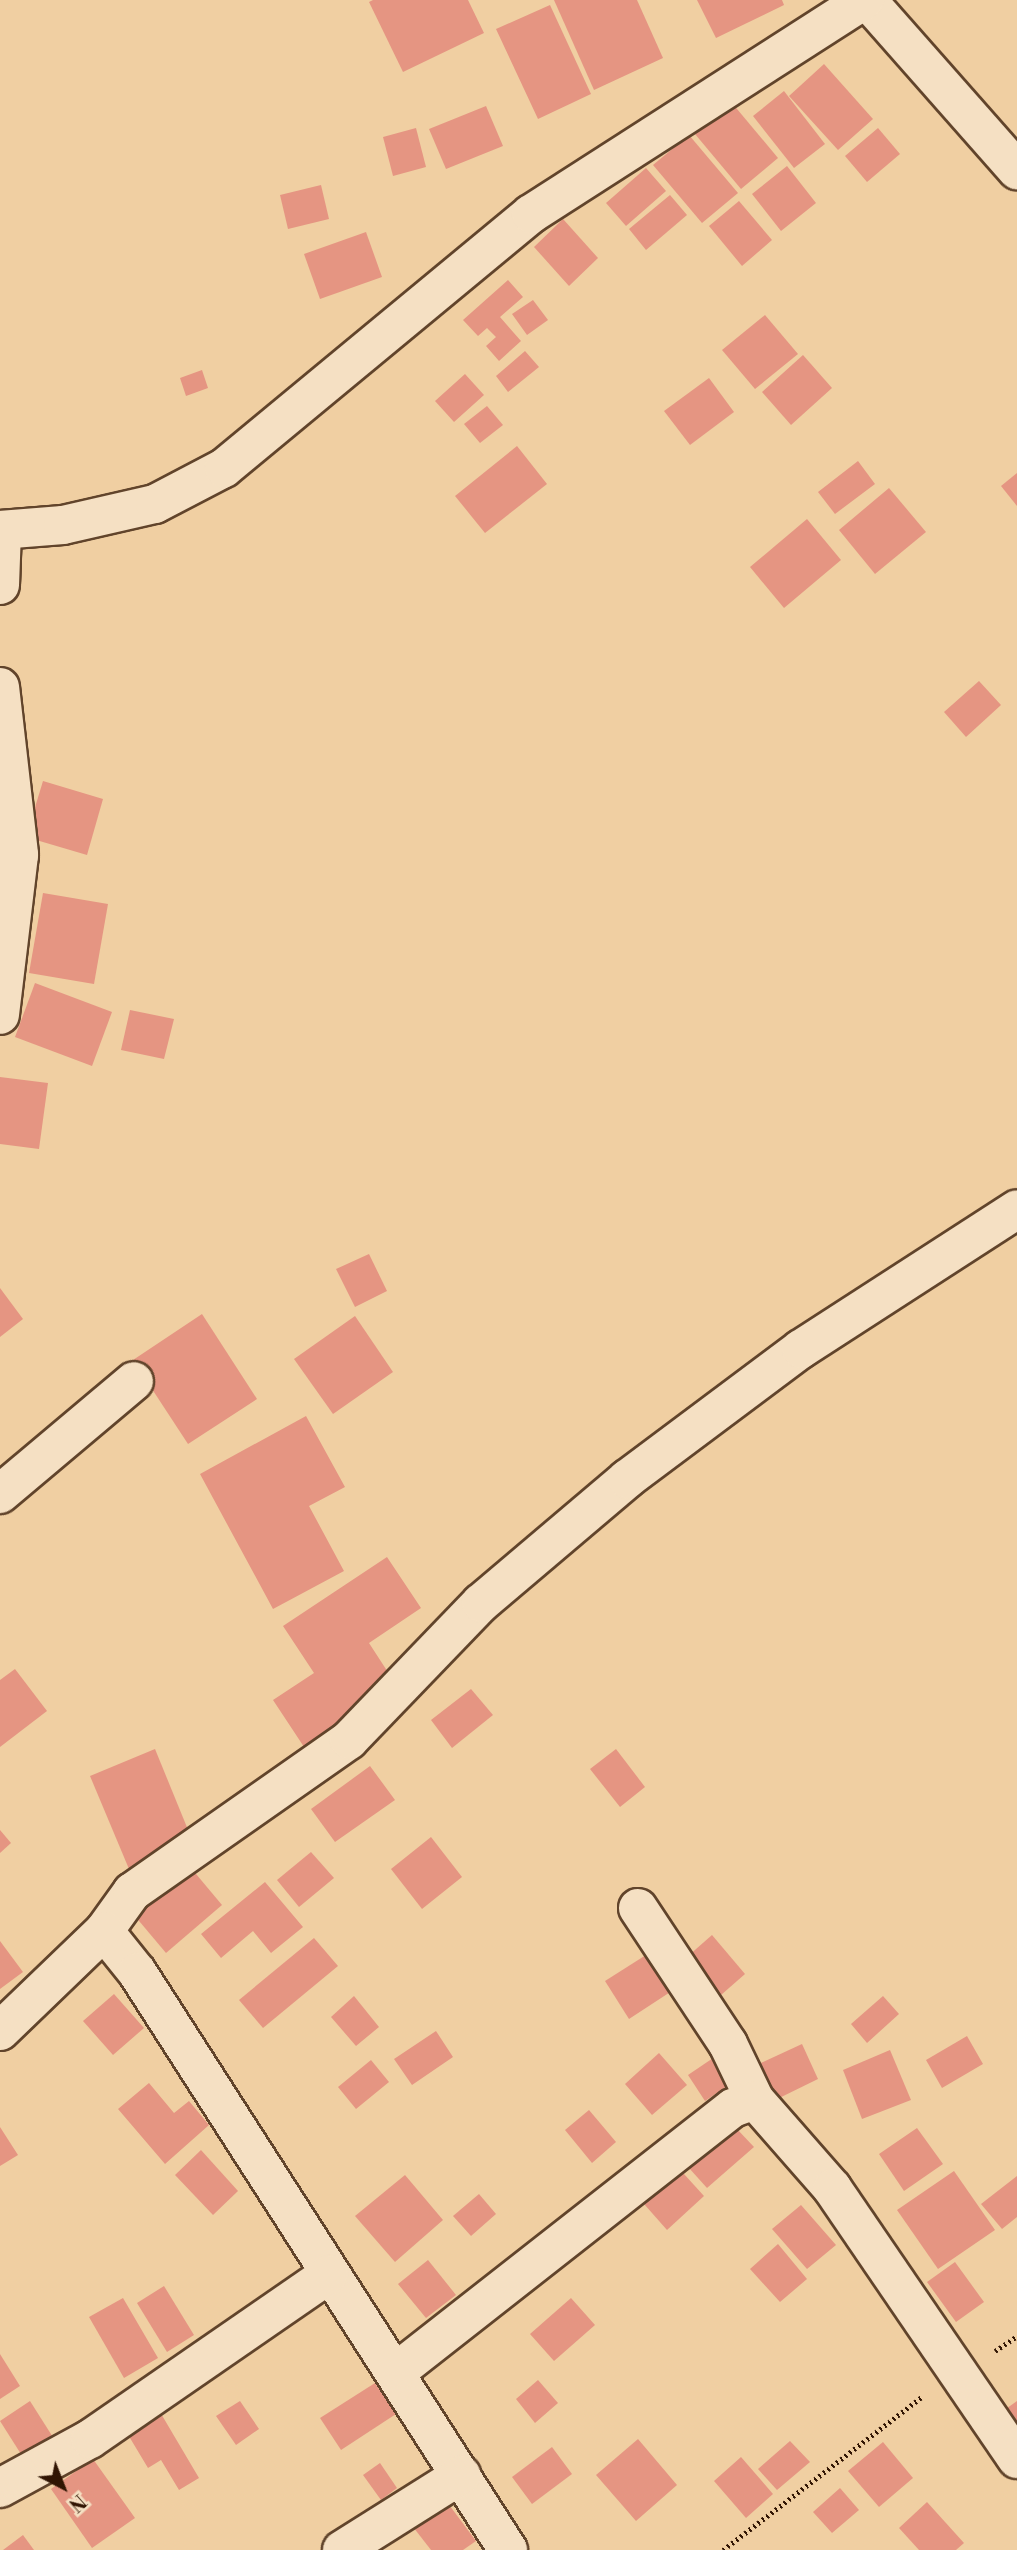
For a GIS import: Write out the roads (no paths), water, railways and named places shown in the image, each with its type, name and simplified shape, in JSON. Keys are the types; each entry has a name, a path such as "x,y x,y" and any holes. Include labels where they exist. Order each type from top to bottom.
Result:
{"street":[{"path":"0,585 1,530 63,525 155,504 223,468 531,214 866,0 1017,170"},
{"path":"0,687 19,855 0,1015"},
{"path":"0,2031 104,1931 132,1892 349,1740 481,1603 627,1479 801,1349 1017,1209"},
{"path":"0,1494 134,1381"},
{"path":"638,1908 729,2044 755,2100 832,2188 958,2377 1017,2459"},
{"path":"104,1931 137,1972 508,2550"},
{"path":"396,2372 733,2108 755,2100"},
{"path":"0,2488 90,2439 329,2274"},
{"path":"342,2550 461,2475"}]}
